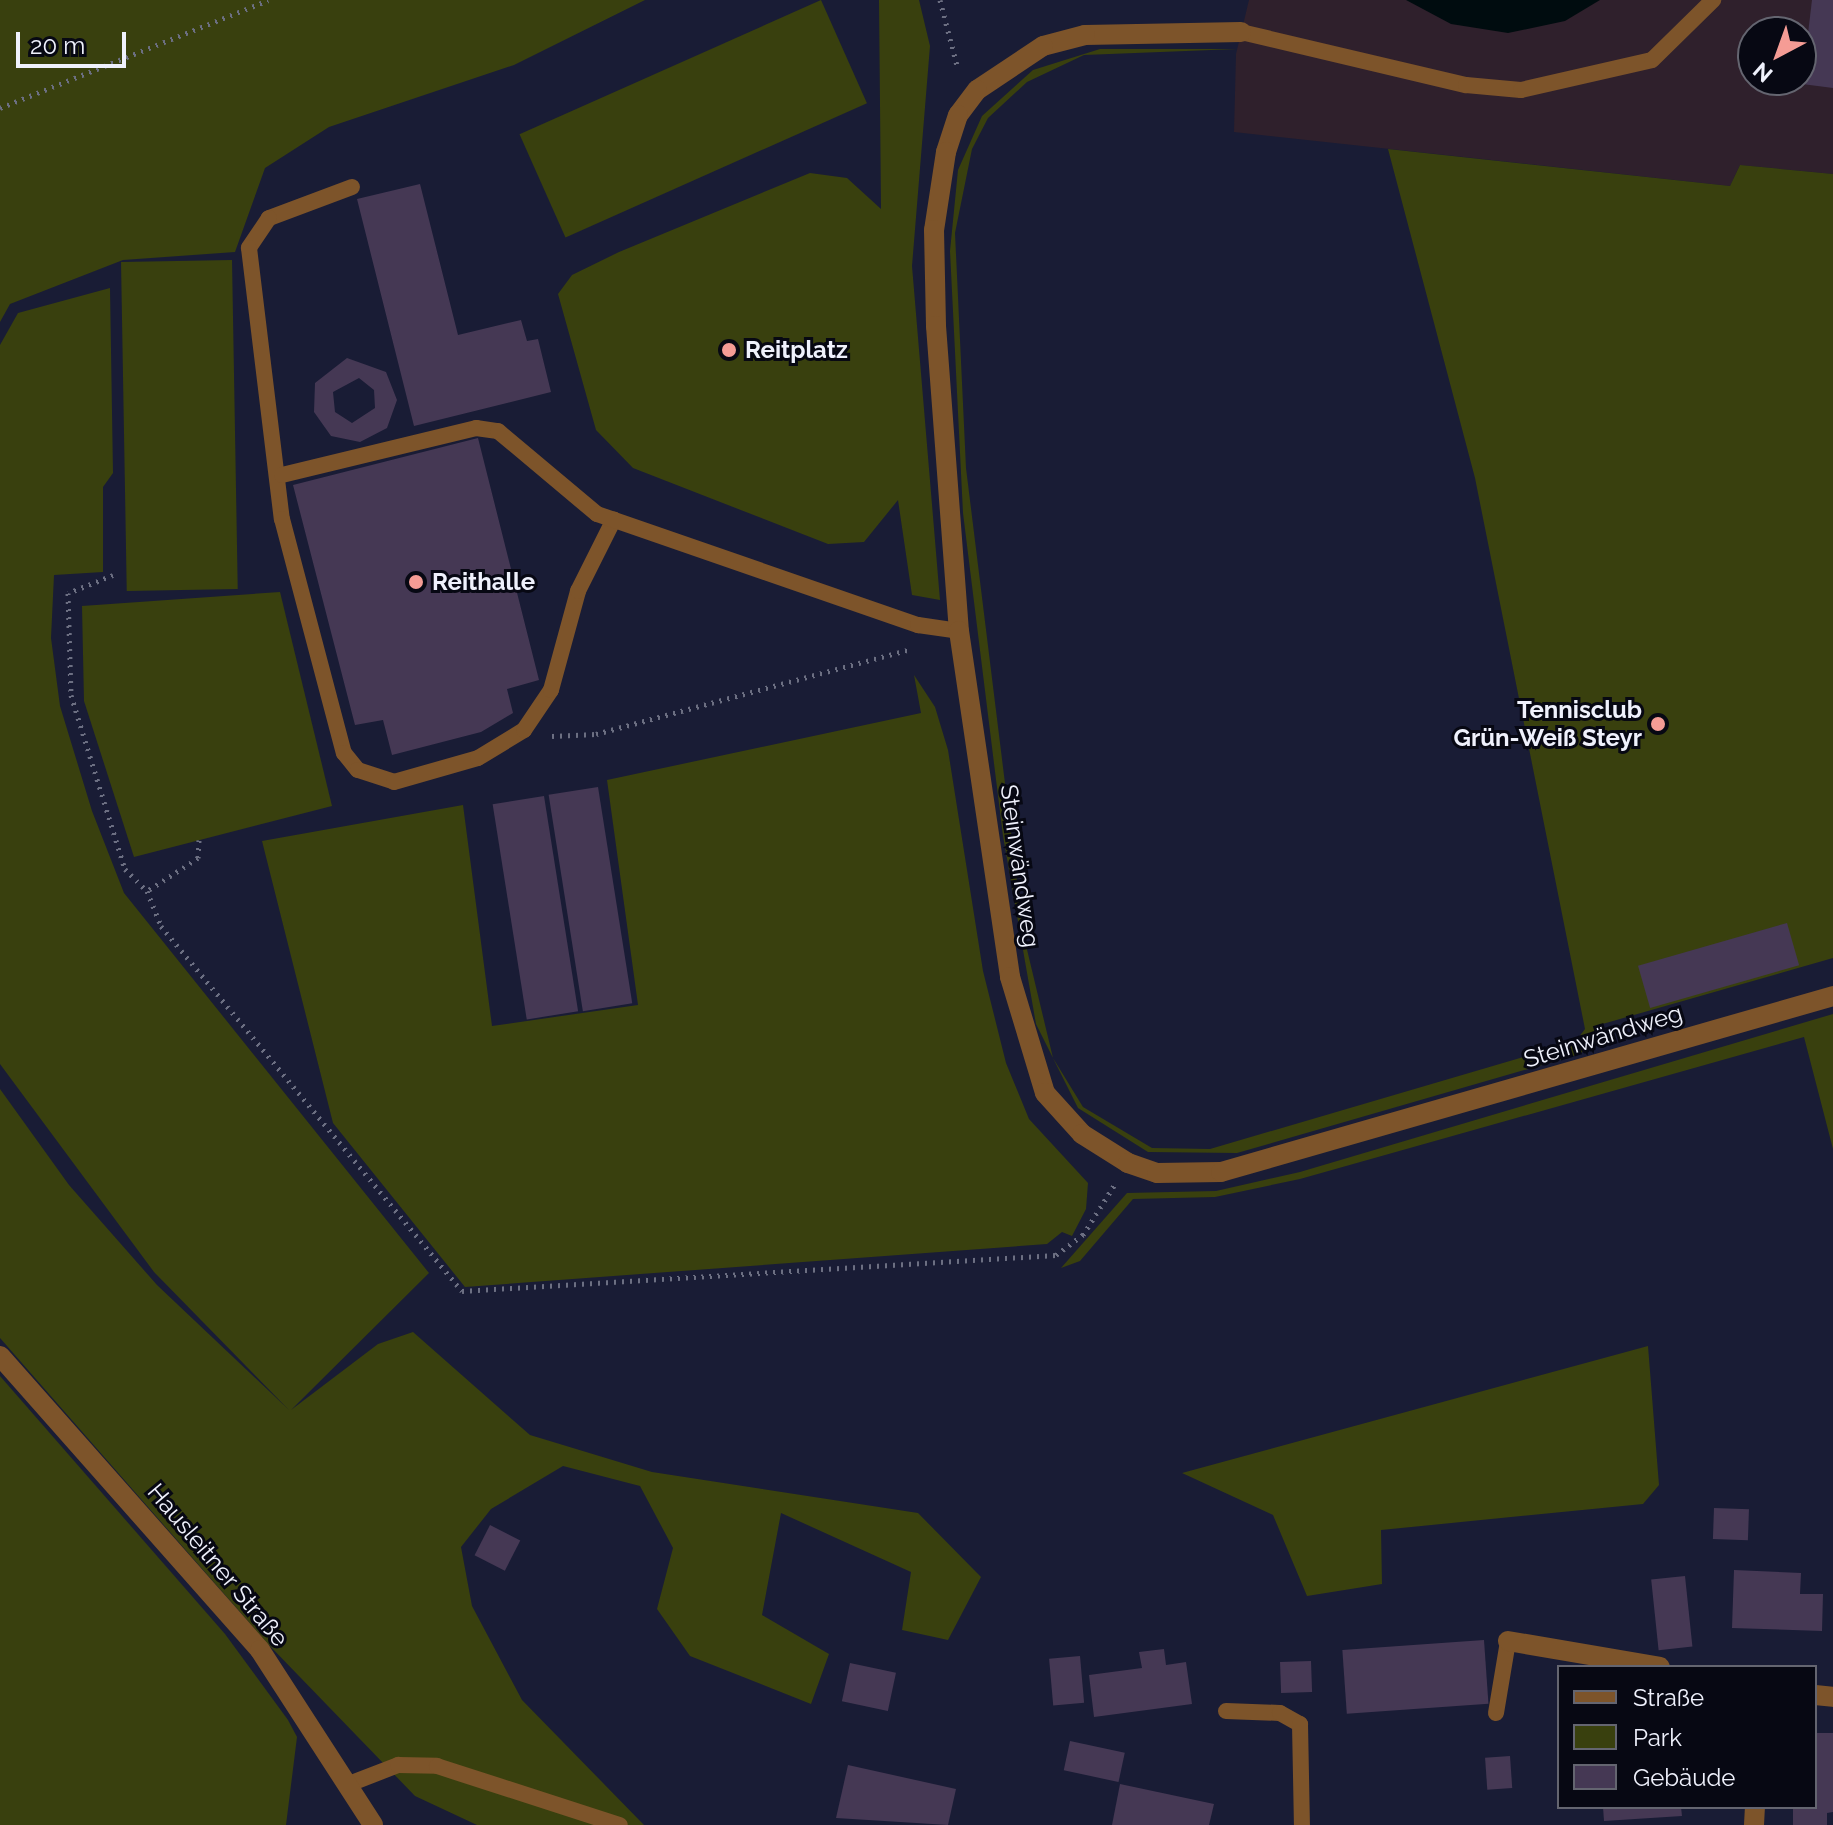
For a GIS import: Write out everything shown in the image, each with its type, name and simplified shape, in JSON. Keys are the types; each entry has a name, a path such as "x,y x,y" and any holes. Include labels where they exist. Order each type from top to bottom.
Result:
{"street":[{"name":"Steinwändweg","path":"1241,32 1085,35 1043,46 977,90 958,115 946,152 934,230 950,631 1026,1046 1062,1115 1128,1163 1187,1174 1257,1165 1833,996"},
{"name":"Hausleitner Straße","path":"0,1356 260,1650 373,1825"},
{"path":"1508,1641 1648,1665"}],"lane":[{"path":"1241,32 1466,85 1521,90 1652,60 1713,0"},
{"path":"352,187 269,218 249,248 282,475 282,519 344,753 358,770 394,782 478,758 530,722 551,690 578,591 614,519"},
{"path":"282,475 476,428 498,431 567,493 614,519 950,631"},
{"path":"1496,1713 1508,1641"},
{"path":"1226,1711 1280,1713 1300,1724 1302,1825"},
{"path":"349,1784 398,1765 437,1766 620,1825"}],"path":[{"path":"0,108 268,0"},
{"path":"940,0 959,71 977,90"},
{"path":"113,575 68,593 71,695 125,869 147,891 161,926 190,964 462,1291 1056,1255 1083,1235 1128,1163"},
{"path":"530,722 554,737 596,734 884,660 950,631"},
{"path":"147,891 198,858 199,840"}],"shaded area":[{"path":"1249,0 1833,0 1833,174 1740,165 1730,186 1234,132 1236,54"},
{"path":"1406,0 1600,0 1565,21 1508,33 1451,24"}],"green space":[{"path":"0,0 645,0 514,65 329,127 265,168 235,252 123,260 10,304 0,322"},
{"path":"821,0 867,103 565,237 520,134"},
{"name":"Reitplatz","path":"879,0 919,0 930,46 912,266 940,600 912,595 898,500 864,542 828,544 633,468 596,430 558,294 572,275 619,252 810,173 847,178 881,209"},
{"path":"1100,49 1237,49 1084,55 1027,82 988,118 972,149 955,233 966,468 1024,937 1053,1058 1036,1024 1003,836 963,513 950,251 958,170 982,116 1033,70"},
{"path":"1388,149 1730,186 1740,165 1833,174 1833,958 1599,1025 1598,1038 1580,1054 1237,1153 1148,1152 1078,1108 1053,1058 1083,1107 1152,1148 1210,1149 1575,1042 1585,1029 1475,478"},
{"path":"232,260 238,589 127,591 121,262"},
{"path":"110,288 113,473 103,487 103,572 54,575 51,638 60,706 92,811 124,893 429,1273 291,1410 378,1344 413,1332 530,1435 652,1472 918,1513 981,1577 948,1640 902,1630 911,1572 781,1513 762,1615 829,1654 811,1704 690,1656 657,1609 673,1548 640,1486 563,1466 491,1509 461,1547 472,1606 522,1700 644,1825 477,1825 415,1796 268,1644 0,1338 0,1089 69,1185 157,1285 289,1410 154,1272 0,1064 0,345 18,313"},
{"path":"280,592 332,806 134,857 84,701 82,606"},
{"path":"914,675 935,707 948,750 983,971 1006,1063 1029,1119 1088,1183 1086,1209 1072,1236 1062,1232 1047,1244 465,1287 333,1123 262,841 463,805 492,1026 638,1005 607,780 921,713"},
{"path":"1833,1014 1833,1149 1804,1037 1300,1179 1215,1197 1133,1199 1080,1261 1061,1268 1127,1193 1216,1191 1300,1172"},
{"path":"1648,1346 1659,1485 1643,1504 1381,1530 1382,1584 1307,1596 1273,1515 1182,1473"},
{"path":"0,1376 225,1634 288,1720 297,1737 286,1825 0,1825"}],"building":[{"path":"1812,0 1833,0 1833,88 1817,86 1817,16 1810,16"},
{"path":"420,184 458,335 521,320 527,341 538,339 551,392 414,426 357,199"},
{"path":"347,358 386,372 397,400 387,428 360,442 331,436 314,412 315,383","holes":["359,378 374,390 375,408 352,423 335,412 333,392"]},
{"name":"Reithalle","path":"478,438 539,680 507,689 513,713 481,732 392,755 383,720 355,725 293,485"},
{"path":"598,787 632,1003 583,1011 549,795"},
{"path":"544,796 578,1011 527,1019 493,804"},
{"path":"1787,923 1799,965 1650,1008 1638,966"},
{"path":"1714,1508 1749,1509 1748,1540 1713,1539"},
{"path":"490,1525 520,1540 505,1571 475,1555"},
{"path":"1734,1570 1801,1573 1800,1594 1823,1594 1822,1631 1732,1628"},
{"path":"1685,1576 1692,1647 1659,1650 1651,1580"},
{"path":"1484,1640 1488,1704 1347,1714 1342,1650"},
{"path":"1164,1649 1166,1665 1186,1662 1192,1704 1094,1717 1089,1675 1142,1668 1139,1652"},
{"path":"1080,1656 1084,1703 1053,1706 1049,1659"},
{"path":"1311,1661 1312,1692 1281,1693 1280,1662"},
{"path":"850,1663 896,1673 888,1711 842,1701"},
{"path":"1817,1733 1833,1733 1833,1812 1827,1813 1827,1825 1793,1825 1793,1809 1817,1809"},
{"path":"1070,1741 1125,1753 1119,1782 1064,1770"},
{"path":"1510,1756 1512,1788 1487,1790 1485,1758"},
{"path":"848,1765 956,1789 948,1825 836,1818"},
{"path":"1120,1784 1214,1804 1209,1825 1112,1825"},
{"path":"1603,1809 1681,1809 1682,1816 1604,1821"}],"place":[{"name":"Reitplatz","path":"729,350"},
{"name":"Reithalle","path":"416,582"},
{"name":"Tennisclub Grün-Weiß Steyr","path":"1658,724"}]}
